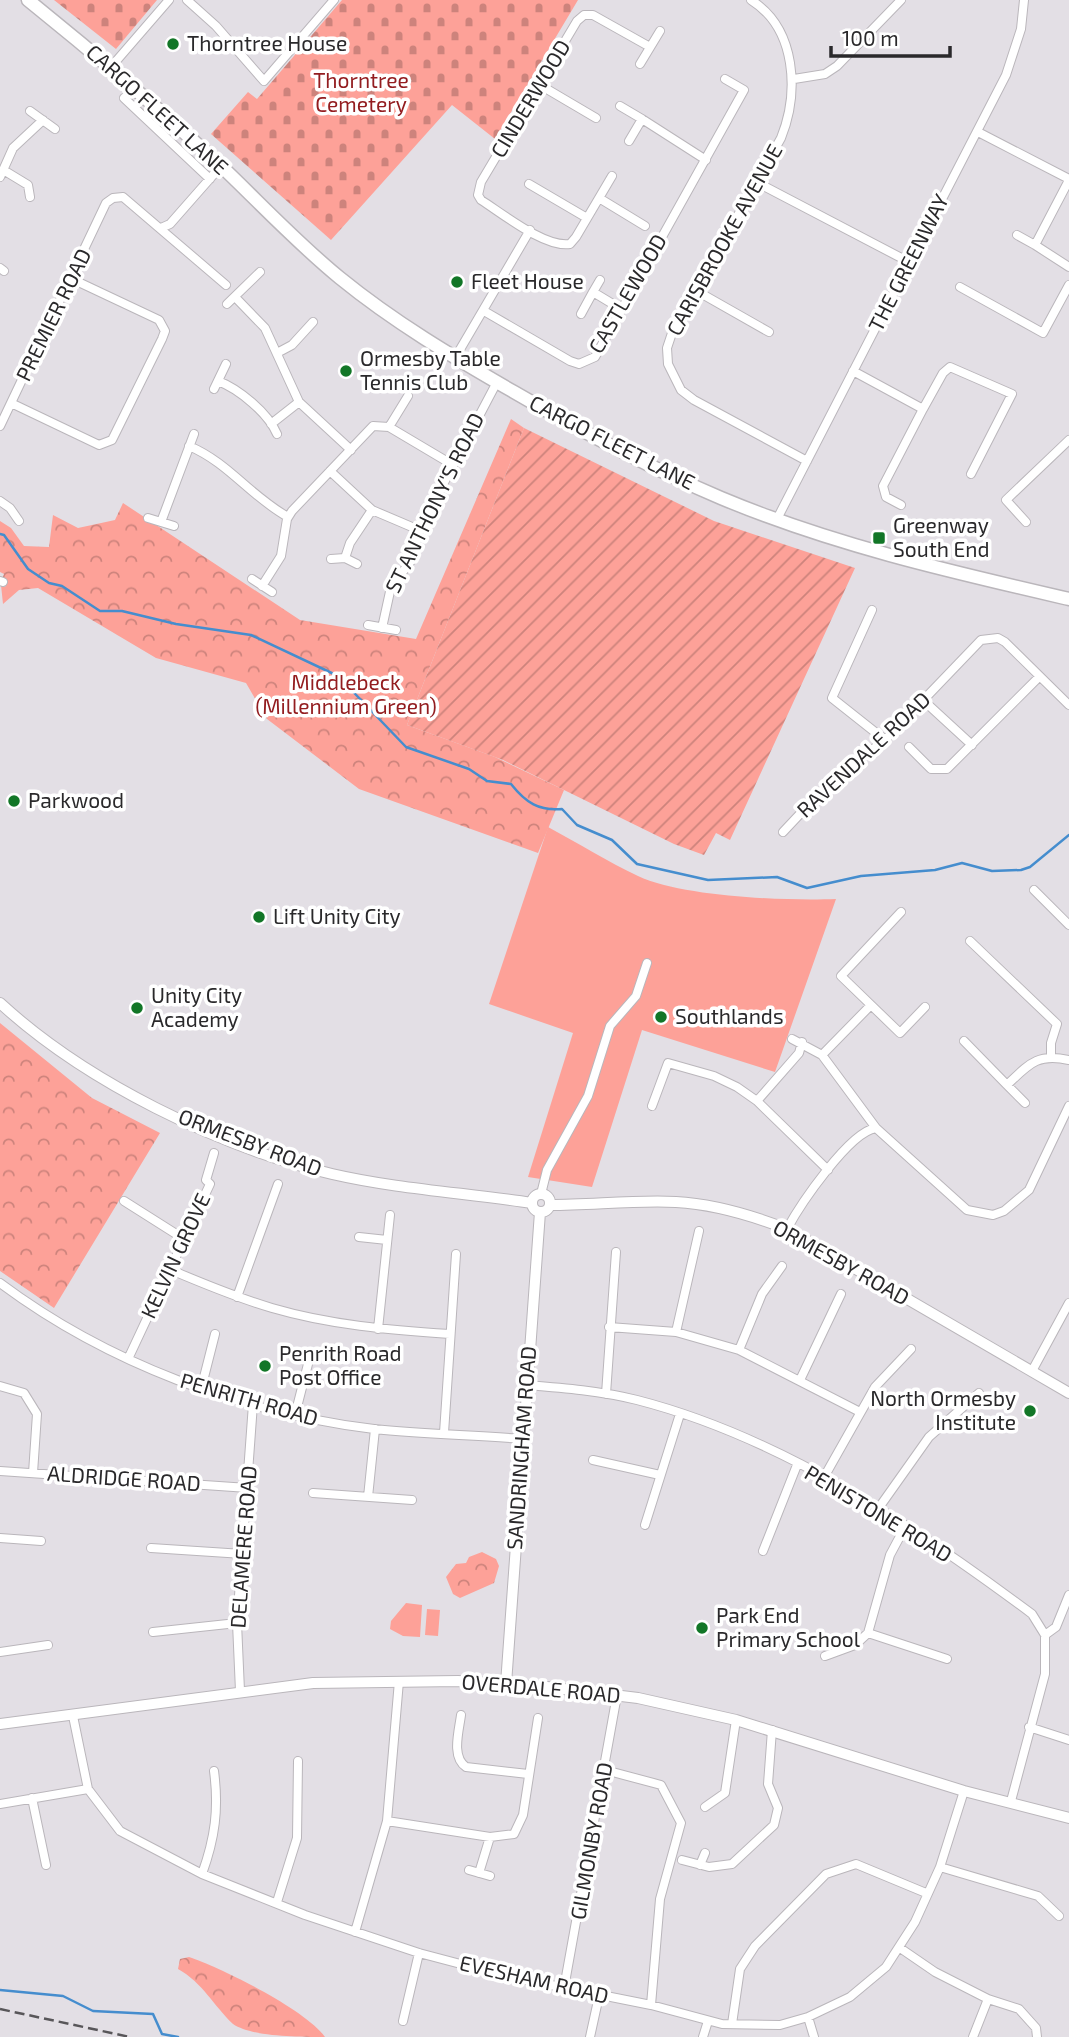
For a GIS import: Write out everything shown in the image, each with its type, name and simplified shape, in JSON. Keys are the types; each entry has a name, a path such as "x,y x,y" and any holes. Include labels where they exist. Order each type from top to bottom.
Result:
{"main road":[{"name":"CARGO FLEET LANE","path":"28,0 111,67 220,166 297,242 341,279 419,336 455,358 628,454 722,498 777,519 930,566 1069,599"}],"street":[{"path":"111,67 169,0"},
{"path":"187,0 216,26 264,81 334,0"},
{"name":"CARISBROOKE AVENUE","path":"751,0 774,25 782,40 794,79 791,114 757,182 682,312 667,348 668,365 681,390 694,400 807,461"},
{"path":"794,79 825,74 836,66 901,0"},
{"name":"THE GREENWAY","path":"777,519 978,132 1014,55 1024,0"},
{"name":"CINDERWOOD","path":"587,218 570,244 555,244 481,200 478,188 577,21 584,15 593,15 650,47"},
{"path":"640,64 660,31"},
{"name":"CASTLEWOOD","path":"484,311 579,364 595,357 744,90 725,79"},
{"path":"540,85 596,118"},
{"path":"124,98 210,179"},
{"path":"620,106 706,160"},
{"path":"30,111 55,129"},
{"path":"629,141 642,119"},
{"path":"28,185 3,174 13,148 43,120"},
{"path":"978,132 1069,180 1035,245"},
{"path":"220,166 170,224 161,228 170,239 226,285"},
{"path":"529,184 587,218 612,176"},
{"path":"28,185 38,180"},
{"path":"757,182 909,262"},
{"path":"28,185 30,197"},
{"name":"PREMIER ROAD","path":"0,426 106,203 113,198 123,197 161,228"},
{"path":"598,198 645,226"},
{"path":"455,358 530,230"},
{"path":"1017,235 1069,267"},
{"path":"227,304 260,272"},
{"path":"11,403 99,445 106,444 112,440 162,339 165,331 159,320 72,279"},
{"path":"581,314 600,280"},
{"path":"960,287 1043,333 1069,285"},
{"path":"695,290 769,332"},
{"path":"593,292 621,309"},
{"path":"235,297 262,324 299,402 351,450"},
{"path":"277,353 292,345 313,322"},
{"path":"226,364 216,385 235,390 271,424 277,434"},
{"path":"901,505 886,497 883,486 943,373 950,367 1012,394 971,474"},
{"path":"853,371 923,409"},
{"name":"ST ANTHONY'S ROAD","path":"382,628 391,587 411,561 419,530 497,382"},
{"path":"389,427 408,396"},
{"path":"271,424 299,402"},
{"path":"262,586 281,556 288,517 373,426 389,427 453,464"},
{"path":"161,522 194,434"},
{"path":"1026,522 1006,500 1069,440"},
{"path":"189,446 221,462 260,499 288,517"},
{"path":"330,471 372,510 419,530"},
{"path":"0,502 19,514"},
{"path":"345,558 350,542 372,510"},
{"path":"148,518 174,526"},
{"path":"331,559 345,558 358,564"},
{"path":"252,579 272,592"},
{"path":"872,610 832,698 885,740"},
{"path":"368,625 396,630"},
{"name":"RAVENDALE ROAD","path":"783,832 831,780 885,740 972,647 988,638 1004,642 1069,705"},
{"path":"909,747 931,769 947,769 1039,677"},
{"path":"923,700 972,745"},
{"path":"1034,890 1069,925"},
{"path":"901,912 841,976 900,1033 925,1007"},
{"path":"970,942 1057,1024 1051,1056"},
{"path":"541,1194 548,1198 550,1205 546,1211 540,1212 533,1209 532,1203 541,1194 547,1170 588,1096 610,1026 636,996 647,963"},
{"name":"ORMESBY ROAD","path":"0,1003 24,1025 92,1070 174,1115 229,1140 335,1175 532,1203"},
{"path":"822,1055 871,1005"},
{"path":"792,1039 822,1055 876,1128 967,1210 993,1215 1004,1211 1029,1190 1069,1106"},
{"path":"964,1041 1025,1103"},
{"path":"757,1101 799,1053 802,1042"},
{"path":"1007,1085 1029,1064 1051,1056 1069,1060"},
{"path":"652,1106 668,1063 714,1076 757,1101 828,1170"},
{"path":"787,1229 803,1199 828,1170 863,1133 876,1128"},
{"name":"KELVIN GROVE","path":"128,1359 210,1184 206,1180 214,1153"},
{"path":"237,1297 278,1184"},
{"path":"124,1201 184,1239"},
{"name":"ORMESBY ROAD","path":"550,1205 674,1202 709,1205 756,1217 787,1229 1069,1392"},
{"name":"SANDRINGHAM ROAD","path":"506,1684 540,1212"},
{"path":"378,1329 387,1240 385,1226 390,1215"},
{"path":"676,1332 699,1231"},
{"path":"359,1237 387,1240"},
{"path":"606,1394 615,1251"},
{"path":"444,1433 456,1254"},
{"path":"739,1350 762,1294 782,1266"},
{"path":"171,1270 237,1297 306,1317 378,1329 450,1334"},
{"name":"PENRITH ROAD","path":"0,1283 70,1330 128,1359 201,1389 295,1415 374,1429 523,1439"},
{"path":"800,1380 841,1294"},
{"path":"1032,1370 1069,1303"},
{"path":"610,1327 676,1332 739,1350 860,1412"},
{"path":"201,1389 215,1334"},
{"path":"824,1479 860,1412 884,1375 911,1349"},
{"path":"295,1415 308,1364"},
{"path":"0,1385 24,1393 37,1414 33,1473"},
{"name":"PENISTONE ROAD","path":"527,1385 606,1394 680,1414 712,1424 797,1465 878,1509 905,1527 1031,1614 1045,1635"},
{"path":"878,1509 929,1437 979,1393"},
{"name":"DELAMERE ROAD","path":"240,1690 237,1623 253,1404"},
{"path":"645,1525 680,1414"},
{"path":"368,1497 374,1429"},
{"path":"593,1460 660,1475"},
{"path":"764,1551 797,1465"},
{"name":"ALDRIDGE ROAD","path":"0,1471 248,1488"},
{"path":"313,1493 412,1500"},
{"path":"825,1656 855,1645 868,1633 890,1555 905,1527"},
{"path":"0,1538 41,1541"},
{"path":"151,1548 243,1554"},
{"path":"1011,1801 1045,1674 1045,1635 1056,1627 1069,1595"},
{"path":"153,1632 237,1623"},
{"path":"868,1633 947,1659"},
{"path":"0,1652 48,1645"},
{"path":"355,1933 387,1821 399,1681"},
{"name":"OVERDALE ROAD","path":"0,1724 73,1716 240,1690 313,1683 399,1681 506,1684 617,1695 736,1720 964,1791 1069,1818"},
{"name":"GILMONBY ROAD","path":"564,1988 617,1695"},
{"name":"EVESHAM ROAD","path":"73,1716 88,1790 120,1830 202,1874 355,1933 419,1953 598,1996 651,2005 708,2021 732,2024 780,2025 808,2017 850,1997 886,1967 915,1922 926,1892 940,1867 964,1791"},
{"path":"460,1716 457,1756 460,1763 466,1767 528,1774"},
{"path":"387,1821 490,1838 507,1837 518,1830 523,1815 538,1718"},
{"path":"705,1807 725,1793 736,1720"},
{"path":"1029,1727 1069,1740"},
{"path":"682,1860 709,1867 732,1864 774,1825 778,1808 768,1784 772,1730"},
{"path":"276,1902 297,1838 298,1761"},
{"path":"605,1770 661,1785 681,1823 660,1899 651,2005"},
{"path":"202,1874 213,1842 217,1819 214,1771"},
{"path":"0,1804 88,1790"},
{"path":"32,1798 46,1865"},
{"path":"479,1873 490,1838"},
{"path":"700,1865 705,1853"},
{"path":"732,2024 740,1969 755,1946 826,1874 856,1864 926,1892"},
{"path":"940,1867 1038,1896 1059,1916"},
{"path":"469,1870 490,1876"},
{"path":"900,1948 935,1972 988,1999 1019,2009 1036,2028 1037,2037"},
{"path":"403,2021 419,1953"},
{"path":"590,2037 598,1996"},
{"path":"973,2037 988,1999"},
{"path":"808,2017 814,2037"},
{"path":"703,2037 708,2021"}],"green space":[{"path":"54,0 157,0 116,49"},
{"name":"Thorntree Cemetery","path":"342,0 578,0 495,139 452,105 331,240 211,134 248,92 257,99"},
{"name":"Middlebeck (Millennium Green)","path":"511,419 524,428 407,725 495,757 564,790 538,853 359,789 267,719 246,683 156,658 38,588 19,590 3,604 1,585 5,587 7,581 2,579 4,574 0,572 0,521 11,528 24,546 49,547 53,515 78,528 115,520 123,503 300,620 416,639"},
{"path":"524,428 714,521 855,568 730,840 716,833 704,855 674,844 503,760 407,725"},
{"name":"Southlands","path":"548,827 627,871 681,889 735,896 836,899 775,1072 642,1030 592,1187 528,1177 573,1033 489,1004"},
{"path":"0,1023 92,1098 160,1133 54,1308 0,1271"},
{"path":"482,1552 496,1559 499,1566 494,1583 460,1598 453,1594 446,1577 456,1564 466,1563 469,1557"},
{"path":"406,1603 422,1605 420,1637 403,1636 390,1629 391,1621"},
{"path":"427,1609 440,1610 438,1636 425,1635"},
{"path":"189,1957 222,1970 282,2003 315,2026 325,2037 264,2034 233,2024 201,1988 178,1969 180,1959"}],"waterway":[{"path":"0,534 4,535 28,569 49,583 62,586 100,611 122,611 176,624 251,635 338,676 406,747 469,769 487,781 511,784 528,801 540,807 562,809 577,825 612,840 637,864 708,880 777,877 807,888 861,876 935,870 962,863 992,871 1021,870 1030,867 1069,835"},
{"path":"0,1990 63,1996 93,2011 153,2014 162,2034 178,2037"}],"railway":[{"path":"0,2009 130,2037"}],"place":[{"name":"Thorntree House","path":"173,44"},
{"name":"Fleet House","path":"457,282"},
{"name":"Ormesby Table Tennis Club","path":"346,371"},
{"name":"Greenway South End","path":"879,538"},
{"name":"Parkwood","path":"14,801"},
{"name":"Lift Unity City","path":"259,917"},
{"name":"Unity City Academy","path":"137,1008"},
{"name":"Southlands","path":"661,1017"},
{"name":"Penrith Road Post Office","path":"265,1366"},
{"name":"North Ormesby Institute","path":"1030,1411"},
{"name":"Park End Primary School","path":"702,1628"}]}
